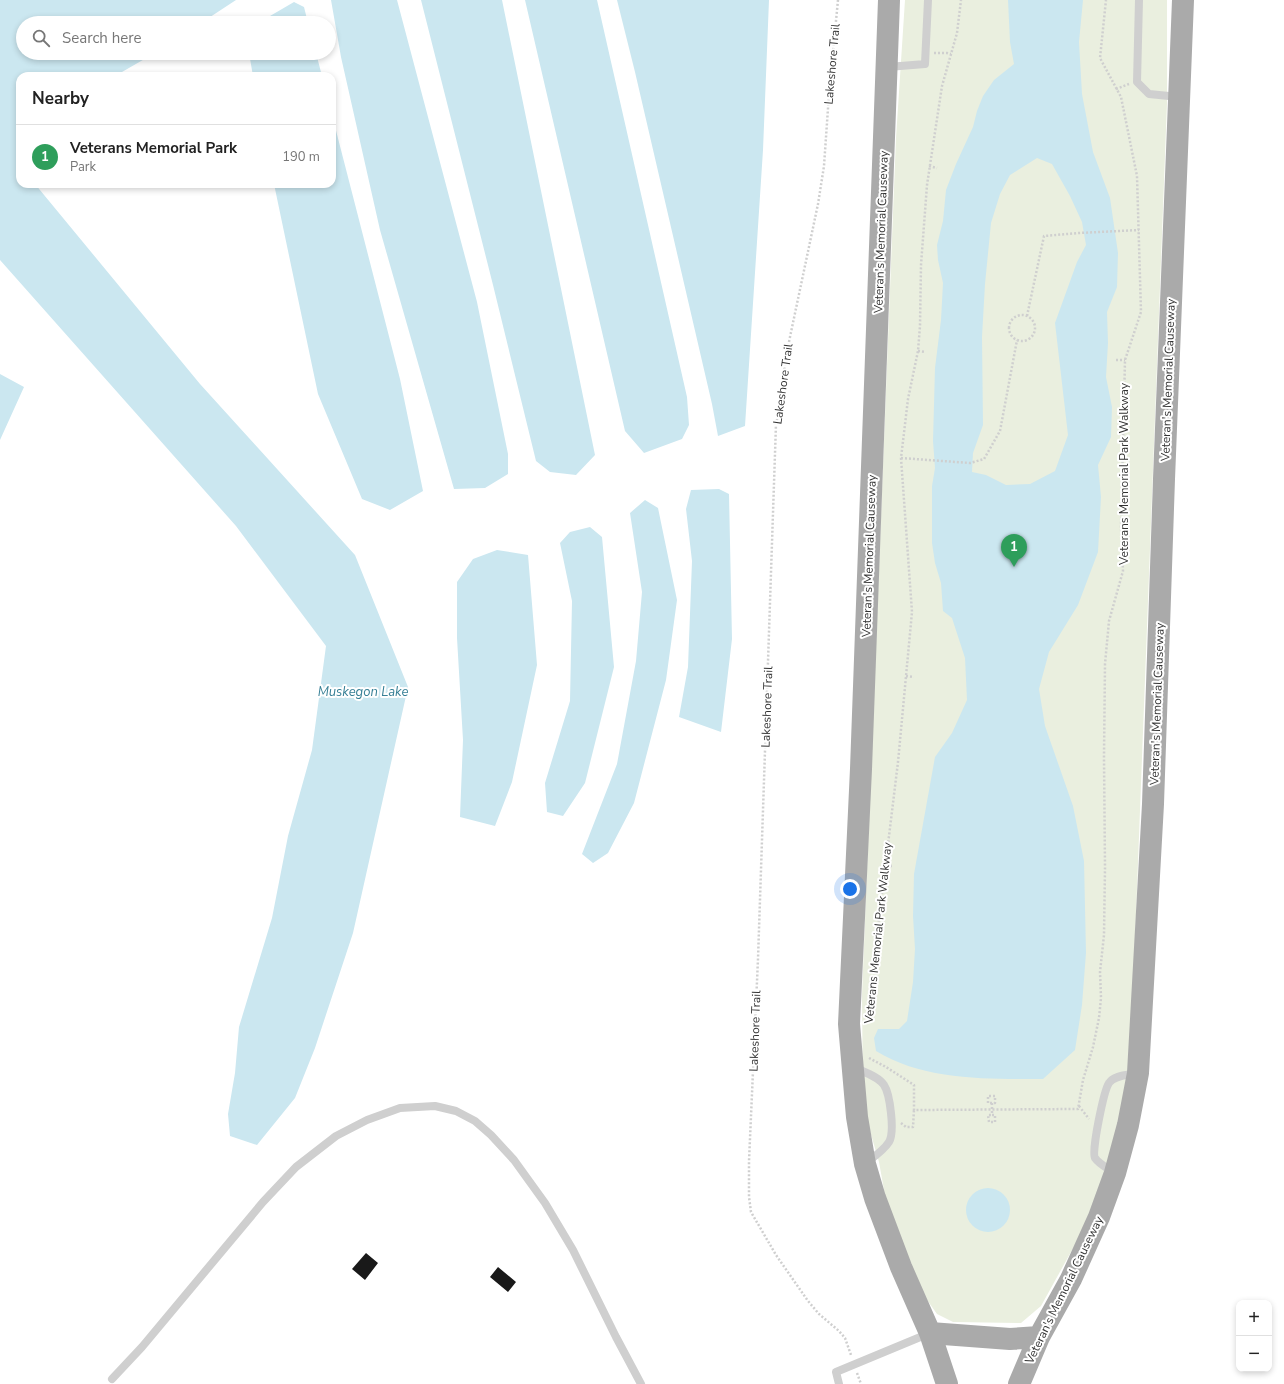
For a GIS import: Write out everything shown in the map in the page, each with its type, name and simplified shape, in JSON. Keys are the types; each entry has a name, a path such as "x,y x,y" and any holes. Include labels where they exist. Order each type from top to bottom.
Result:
{"main road":[{"name":"Veteran's Memorial Causeway","path":"889,0 860,800 849,1024 857,1118 865,1164 875,1198 901,1267 930,1332 947,1384"},
{"name":"Veteran's Memorial Causeway","path":"1019,1384 1039,1337 1071,1279 1099,1217 1115,1173 1128,1125 1138,1073 1153,804 1183,0"},
{"path":"930,1332 1010,1339 1039,1337"}],"lane":[{"path":"887,67 925,64 928,0"},
{"path":"1139,0 1137,82 1149,94 1180,97"},
{"path":"852,1066 877,1078 884,1084 891,1112 892,1132 889,1142 865,1164"},
{"path":"1115,1173 1097,1161 1093,1153 1101,1109 1109,1083 1117,1077 1138,1073"},
{"path":"112,1379 142,1347 263,1202 296,1167 336,1136 367,1120 400,1108 435,1106 456,1111 475,1121 491,1135 514,1160 545,1203 573,1250 641,1384"},
{"path":"839,1384 836,1372 930,1332"}],"path":[{"name":"Lakeshore Trail","path":"838,0 824,166 818,204 786,356 776,424 758,959 749,1161 749,1197 751,1212 776,1255 808,1301 819,1314 845,1338 861,1384"},
{"name":"Veterans Memorial Park Walkway","path":"868,1013 886,866 912,612 901,458 908,399 918,351 921,265 929,166 942,86 957,33 961,0"},
{"name":"Veterans Memorial Park Walkway","path":"914,1110 1078,1109 1083,1080 1093,1047 1099,1018 1101,998 1100,972 1104,935 1105,884 1105,664 1108,621 1123,571 1121,527 1125,360 1142,312 1137,176 1121,97 1100,58 1106,0"},
{"path":"926,54 951,54"},
{"path":"929,166 937,168"},
{"path":"1027,316 1044,236 1138,230"},
{"path":"1027,316 1032,319 1035,324 1034,333 1027,340 1017,340 1010,332 1010,324 1015,318 1027,316"},
{"path":"901,458 970,463 984,459 1000,431 1017,340"},
{"path":"918,351 925,352"},
{"path":"1116,360 1125,360"},
{"path":"906,676 914,677"},
{"path":"886,866 893,866"},
{"path":"869,1051 869,1059 886,1067 914,1085 912,1127 906,1128 891,1112"},
{"path":"992,1103 992,1115"}],"green space":[{"path":"905,0 1167,0 1167,103 1131,1046 1124,1104 1106,1179 1087,1223 1041,1306 1021,1323 953,1322 937,1314 920,1290 886,1201 879,1162 863,1107 862,996 896,138"}],"water":[{"name":"Muskegon Lake","path":"0,0 236,0 212,16 16,16 16,60 143,60 122,72 16,72 16,188 38,188 200,384 355,555 408,687 353,933 315,1048 295,1098 257,1145 230,1136 228,1114 235,1073 239,1027 272,918 288,836 312,750 326,646 236,526 0,260"},
{"path":"331,0 397,0 477,302 508,454 508,474 485,488 454,489 380,230 341,57 336,28 336,16 334,16"},
{"path":"421,0 502,0 595,455 576,475 550,472 536,461"},
{"path":"525,0 597,0 687,397 689,425 682,439 644,453 625,431"},
{"path":"617,0 769,0 763,150 745,426 718,436 712,404"},
{"path":"1008,0 1083,0 1079,42 1082,94 1093,152 1110,198 1118,253 1117,287 1107,312 1108,343 1106,377 1112,407 1111,437 1098,465 1101,497 1098,552 1078,605 1049,652 1039,689 1045,726 1073,806 1084,861 1086,953 1082,1005 1075,1050 1043,1079 979,1078 936,1073 915,1068 895,1061 876,1051 874,1038 878,1029 899,1029 907,1021 913,982 915,949 913,916 914,874 935,757 952,733 967,700 965,658 952,618 943,611 941,583 935,563 932,543 932,486 935,468 933,441 935,368 941,320 943,283 938,260 937,245 943,221 946,190 973,127 983,96 994,80 1014,64 1010,42","holes":["1037,158 1052,164 1070,196 1082,222 1086,245 1077,262 1055,323 1068,435 1055,471 1030,484 1006,485 986,475 972,472 973,453 983,425 982,337 991,223 1000,194 1010,175"]},
{"path":"294,2 304,7 306,16 270,16"},
{"path":"250,60 318,60 321,72 252,72"},
{"path":"336,131 400,379 423,491 390,510 362,499 318,394 275,188 336,188"},
{"path":"0,374 24,387 0,440"},
{"path":"719,489 729,494 732,639 721,732 679,717 688,667 692,561 686,509 691,490"},
{"path":"645,500 658,508 677,600 666,680 634,803 608,853 593,863 582,854 617,764 636,661 642,592 630,513"},
{"path":"590,527 602,537 614,667 585,783 563,816 547,812 545,783 570,701 572,601 560,543 570,532"},
{"path":"497,550 528,555 537,665 512,782 495,826 460,817 463,740 457,638 457,582 473,559"},
{"path":"988,1188 1000,1192 1006,1198 1010,1210 1006,1222 1000,1228 988,1232 976,1228 970,1222 966,1210 970,1198 976,1192"}],"building":[{"path":"366,1253 378,1263 365,1280 352,1269"},
{"path":"498,1267 516,1282 508,1292 490,1277"}],"place":[{"name":"Veterans Memorial Park","path":"1014,567"}]}
